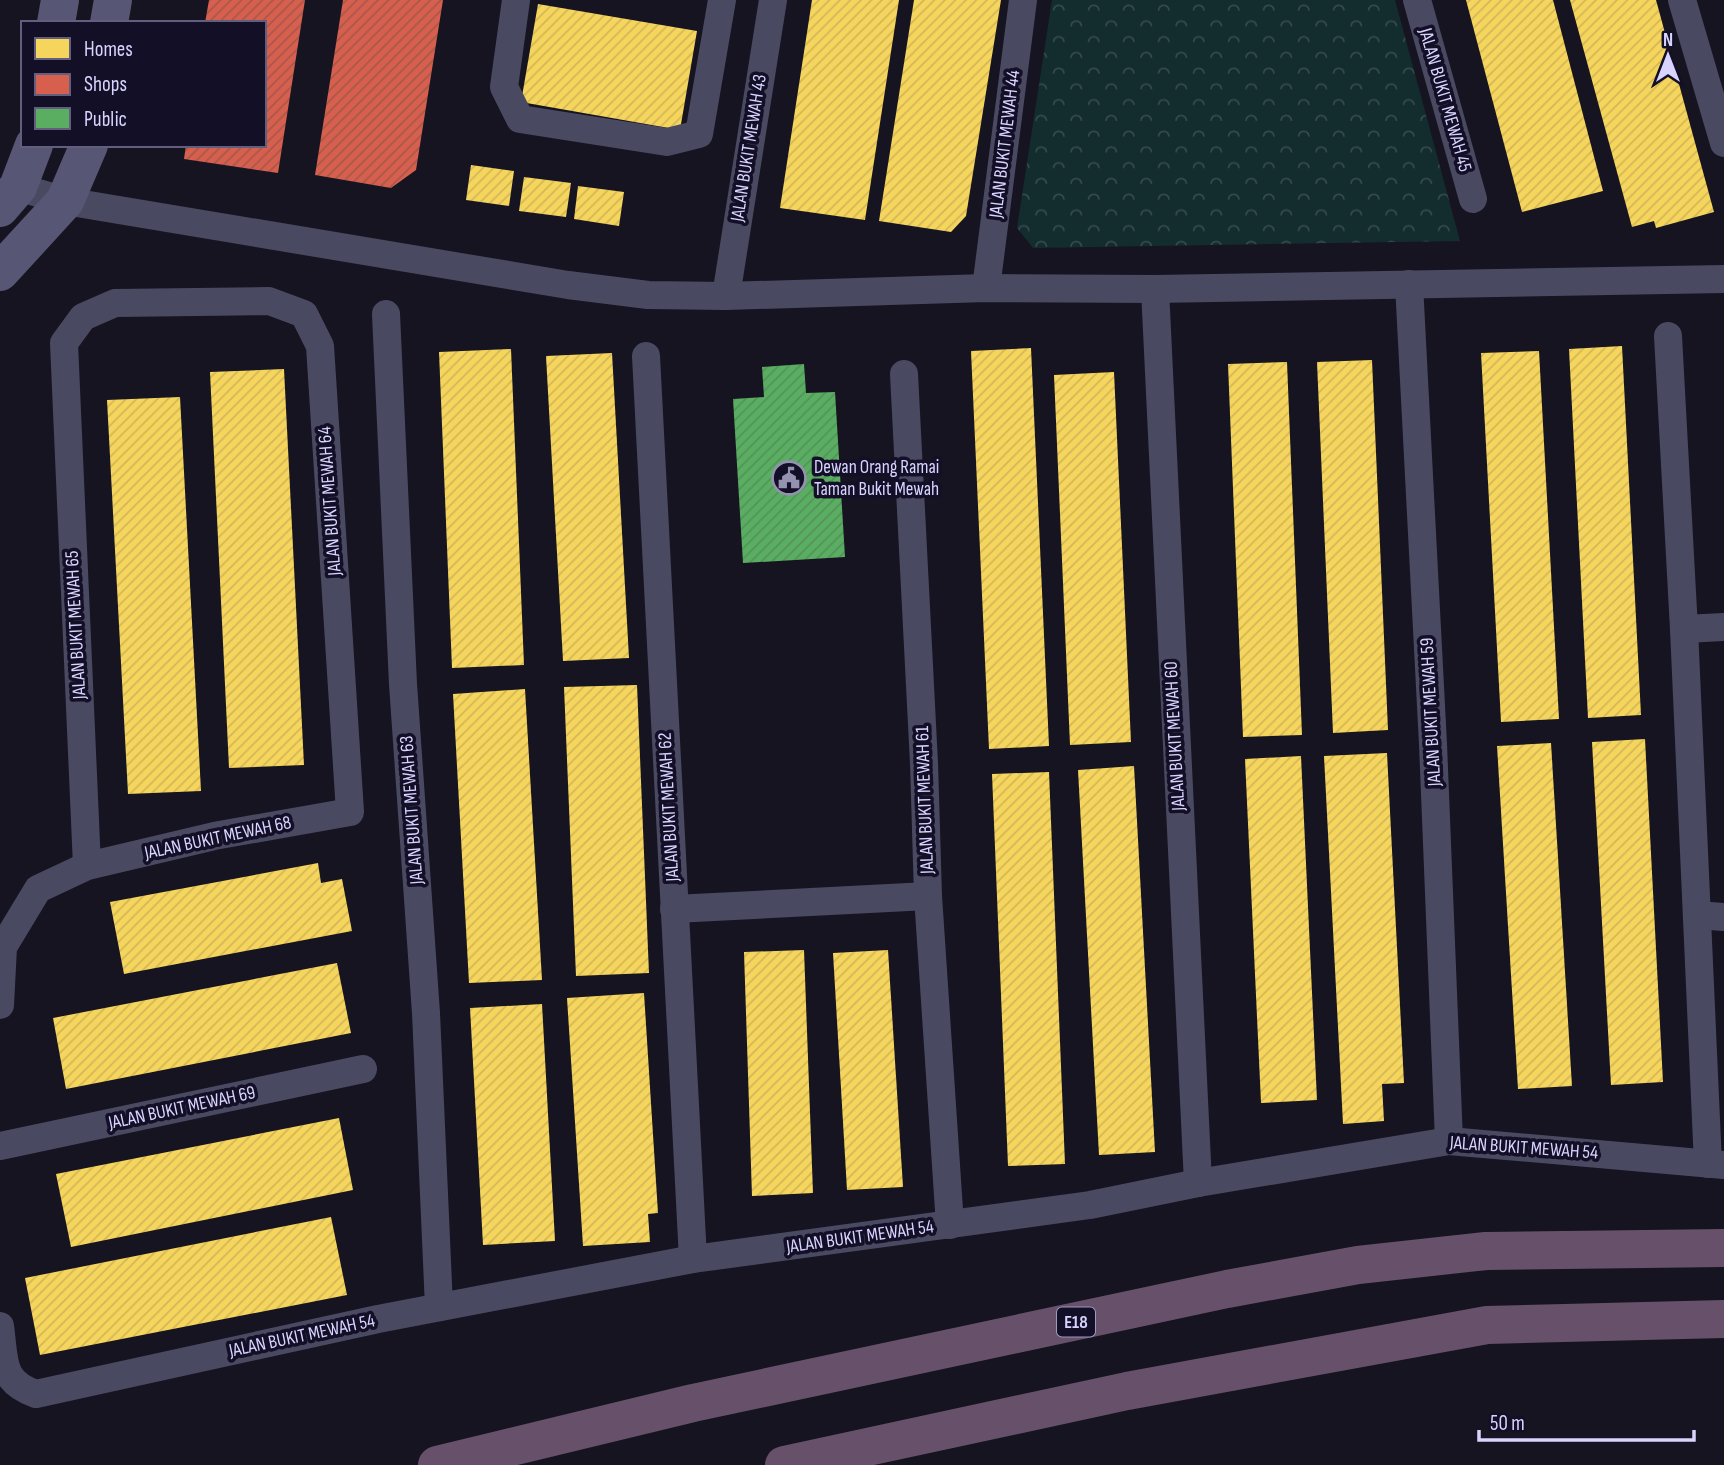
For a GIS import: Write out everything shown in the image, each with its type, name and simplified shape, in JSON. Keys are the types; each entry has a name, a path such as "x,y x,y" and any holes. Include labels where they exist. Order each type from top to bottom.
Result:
{"highway":[{"name":"E18","path":"437,1465 719,1398 1227,1289 1357,1265 1486,1251 1724,1248"},
{"path":"784,1465 1127,1391 1487,1325 1724,1319"}],"street":[{"path":"56,21 60,0"},
{"path":"109,21 113,0"},
{"path":"516,0 504,87 520,119 667,142 699,134 722,0"},
{"name":"JALAN BUKIT MEWAH 43","path":"726,296 773,0"},
{"name":"JALAN BUKIT MEWAH 44","path":"986,288 1023,0"},
{"name":"JALAN BUKIT MEWAH 45","path":"1417,0 1473,199"},
{"path":"1682,0 1724,143"},
{"path":"33,147 9,197 65,201 568,285 648,295 726,296 986,288 1156,289 1724,279"},
{"path":"0,272 65,201 88,147"},
{"name":"JALAN BUKIT MEWAH 59","path":"1409,284 1433,744 1449,1141"},
{"name":"JALAN BUKIT MEWAH 60","path":"1156,289 1198,1182"},
{"name":"JALAN BUKIT MEWAH 64","path":"187,301 269,301 304,314 320,346 350,812"},
{"name":"JALAN BUKIT MEWAH 65","path":"87,866 64,344 83,317 115,303 187,301"},
{"name":"JALAN BUKIT MEWAH 63","path":"386,314 403,684 426,1013 439,1307"},
{"path":"1668,336 1684,629 1710,916 1716,1164"},
{"name":"JALAN BUKIT MEWAH 62","path":"646,356 693,1259"},
{"name":"JALAN BUKIT MEWAH 61","path":"904,374 924,762 928,896 950,1225"},
{"path":"1684,629 1724,627"},
{"name":"JALAN BUKIT MEWAH 68","path":"87,866 214,836 350,812"},
{"path":"0,1005 3,947 38,889 87,866"},
{"path":"674,909 928,896"},
{"name":"JALAN BUKIT MEWAH 69","path":"0,1146 363,1069"},
{"name":"JALAN BUKIT MEWAH 54","path":"0,1326 8,1379 18,1388 36,1394 439,1307 693,1259 1090,1205 1198,1182 1449,1141 1716,1164"}],"green space":[{"path":"1052,0 1395,0 1460,241 1033,248 1017,228"}],"building: Homes":[{"path":"812,0 899,0 865,220 780,208"},
{"path":"914,0 1001,0 966,216 951,232 879,221"},
{"path":"1466,0 1553,0 1603,191 1522,212"},
{"path":"1570,0 1656,0 1714,212 1656,228 1654,221 1632,227"},
{"path":"538,4 697,31 680,130 521,102"},
{"path":"471,165 514,171 509,206 466,200"},
{"path":"524,177 571,183 566,217 519,211"},
{"path":"578,186 624,192 619,226 574,219"},
{"path":"1622,346 1641,715 1588,718 1569,349"},
{"path":"1031,348 1049,746 989,749 971,351"},
{"path":"511,349 524,665 452,668 439,352"},
{"path":"1539,351 1559,719 1501,722 1481,353"},
{"path":"612,353 629,658 563,661 546,356"},
{"path":"1372,360 1388,730 1333,733 1317,362"},
{"path":"1287,362 1302,735 1243,737 1228,364"},
{"path":"284,369 304,765 229,768 210,372"},
{"path":"1114,372 1131,742 1070,745 1054,375"},
{"path":"180,397 201,791 128,794 107,400"},
{"path":"637,685 649,973 576,976 564,687"},
{"path":"525,689 542,980 469,983 453,694"},
{"path":"1645,739 1663,1082 1611,1085 1592,742"},
{"path":"1551,743 1572,1086 1518,1089 1497,746"},
{"path":"1387,753 1404,1083 1382,1084 1384,1121 1343,1124 1324,756"},
{"path":"1301,756 1317,1100 1261,1103 1245,759"},
{"path":"1134,766 1155,1152 1099,1155 1078,770"},
{"path":"1049,772 1065,1164 1008,1166 992,774"},
{"path":"318,863 321,883 342,879 352,931 124,974 110,902"},
{"path":"804,950 813,1193 752,1196 744,952"},
{"path":"888,950 903,1187 847,1190 833,953"},
{"path":"337,963 351,1033 66,1089 53,1018"},
{"path":"644,993 658,1213 648,1214 650,1242 583,1246 567,998"},
{"path":"542,1004 555,1241 483,1245 470,1008"},
{"path":"339,1118 353,1190 71,1247 56,1174"},
{"path":"331,1217 347,1295 40,1355 25,1278"}],"building: Shops":[{"path":"209,0 305,0 278,173 184,159 186,147 266,147 266,21 205,21"},
{"path":"343,0 443,0 416,170 391,188 315,175"}],"building: Public":[{"name":"Dewan Orang Ramai Taman Bukit Mewah","path":"804,364 806,393 835,392 845,557 743,563 733,399 764,397 762,367"}],"place":[{"name":"Dewan Orang Ramai Taman Bukit Mewah","path":"789,478"}]}
